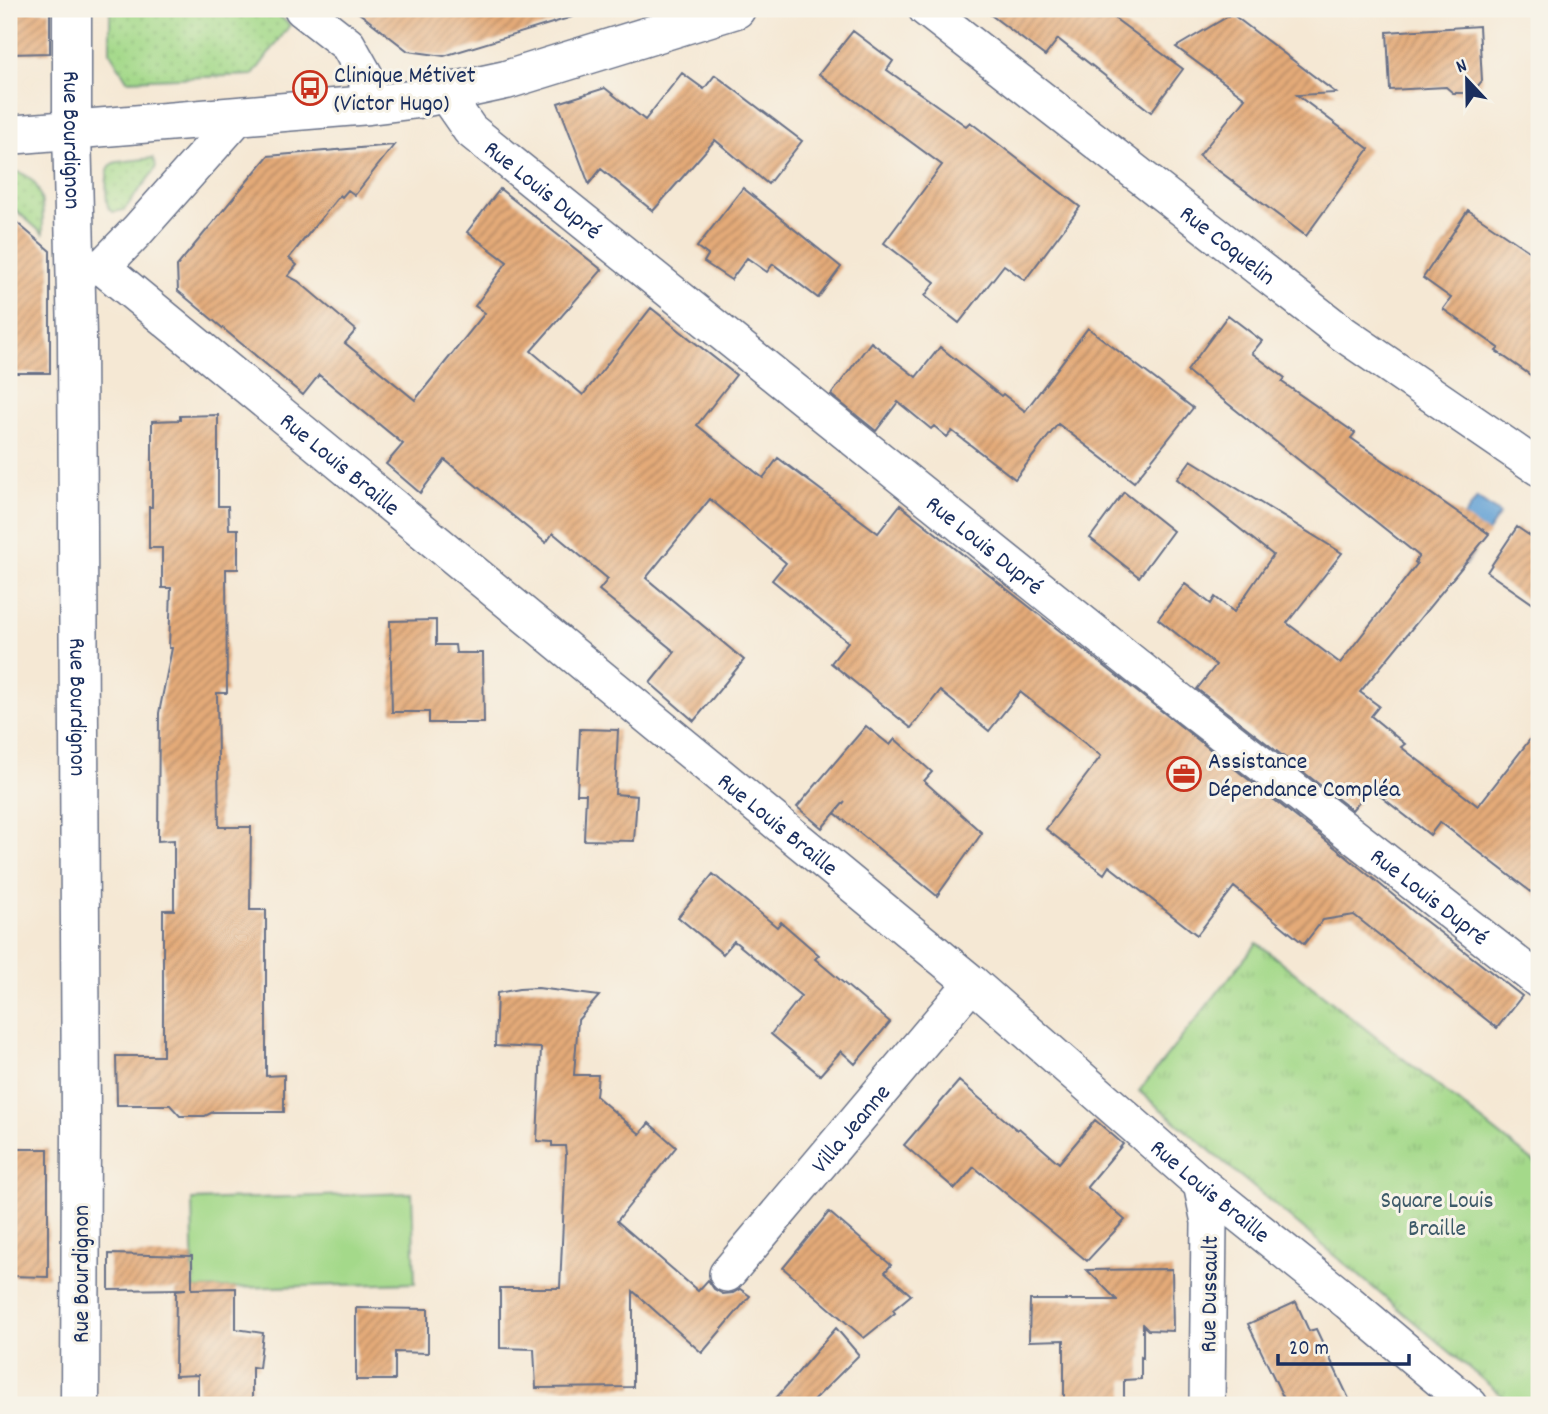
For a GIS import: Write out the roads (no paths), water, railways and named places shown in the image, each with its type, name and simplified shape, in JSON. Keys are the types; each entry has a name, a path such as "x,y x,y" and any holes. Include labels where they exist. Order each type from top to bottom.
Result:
{"street":[{"name":"Rue Bourdignon","path":"72,9 72,130 89,267 80,1405"},
{"path":"302,9 348,45 366,77 369,105"},
{"path":"9,135 418,99 506,80 736,9"},
{"name":"Rue Coquelin","path":"926,9 1342,333 1539,468"},
{"name":"Rue Louis Dupré","path":"444,94 470,130 1175,697 1539,981"},
{"path":"89,267 147,220 240,115"},
{"name":"Rue Louis Braille","path":"89,267 972,983 1202,1184 1470,1405"},
{"name":"Villa Jeanne","path":"727,1274 972,983"},
{"name":"Rue Dussault","path":"1202,1184 1209,1223 1207,1405"}],"water":[{"path":"1477,498 1500,514 1465,565 1441,549"}],"place":[{"name":"Clinique Métivet (Victor Hugo)","path":"310,88"},
{"name":"Assistance Dépendance Compléa","path":"1184,774"}],"park label":[{"name":"Square Louis Braille","path":"1437,1213"}]}
